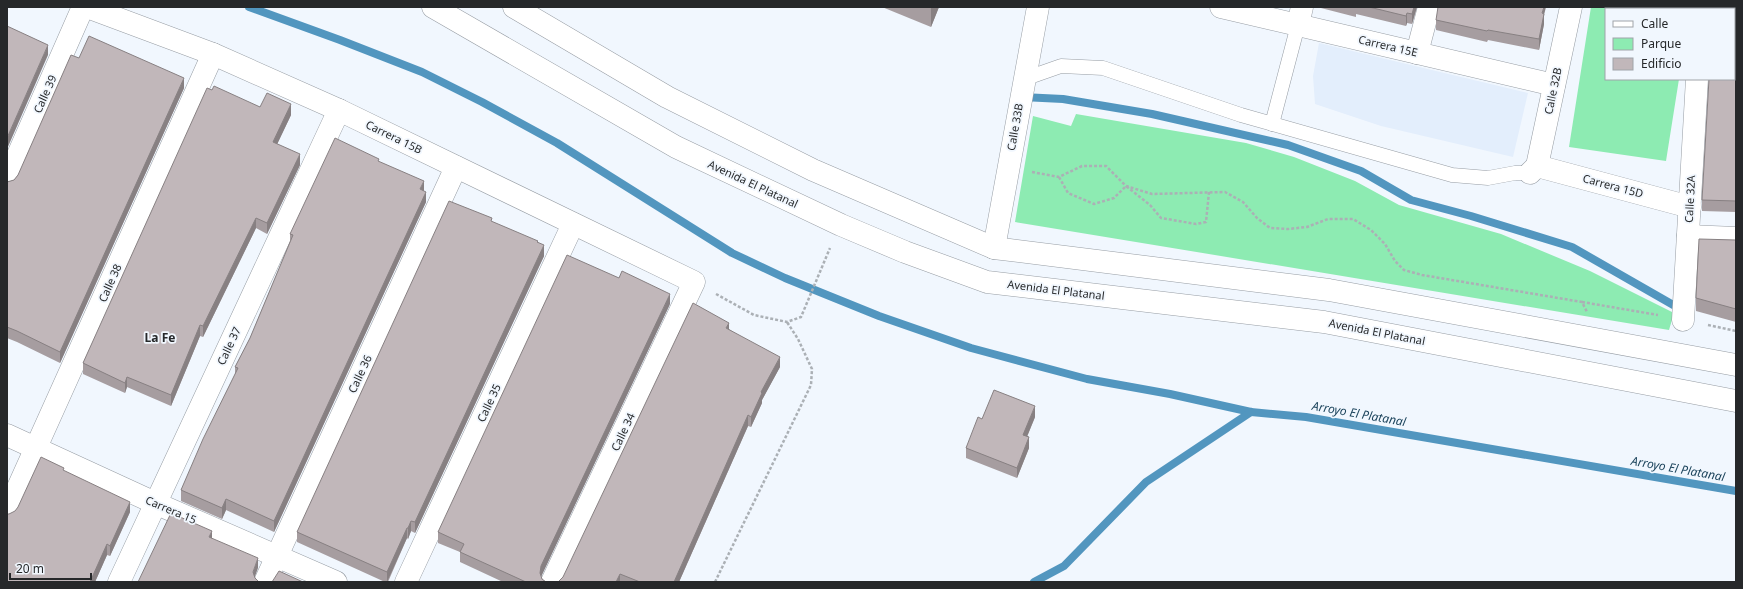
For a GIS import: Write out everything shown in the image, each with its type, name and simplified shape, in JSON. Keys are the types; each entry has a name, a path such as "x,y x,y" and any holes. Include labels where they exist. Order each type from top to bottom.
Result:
{"street":[{"name":"Calle 39","path":"7,180 83,7"},
{"name":"Carrera 15B","path":"87,7 213,54 339,110 694,282"},
{"name":"Avenida El Platanal","path":"433,7 676,148 841,225 905,252 987,282 1324,322 1736,401"},
{"path":"514,7 681,104 813,170 994,248 1329,290 1736,365"},
{"name":"Calle 33B","path":"994,248 1038,7"},
{"name":"Carrera 15E","path":"1221,7 1300,16 1417,53 1554,85"},
{"path":"1417,53 1429,7"},
{"name":"Calle 32B","path":"1534,169 1571,7"},
{"name":"Calle 38","path":"7,512 213,54"},
{"name":"Calle 32A","path":"1683,320 1697,80"},
{"name":"Calle 37","path":"119,582 339,110"},
{"name":"Calle 36","path":"265,582 276,555 456,167"},
{"name":"Carrera 15D","path":"1534,169 1690,206"},
{"name":"Calle 35","path":"406,582 573,224"},
{"path":"1688,236 1736,238"},
{"name":"Calle 34","path":"552,582 694,282"},
{"name":"Carrera 15","path":"7,435 155,503 336,582"}],"lane":[{"path":"1272,124 1300,16"},
{"path":"1024,78 1061,66 1103,68 1272,124 1452,175 1488,178 1534,169"}],"path":[{"path":"1008,167 1059,177 1082,166 1106,166 1126,186 1150,205 1161,218 1196,224 1206,222 1209,192"},
{"path":"1059,177 1068,193 1094,204 1114,198 1126,186"},
{"path":"1126,186 1152,194 1225,192 1243,202 1257,218 1270,228 1288,229 1307,227 1328,219 1353,219 1371,230 1385,244 1394,261 1404,270 1422,276 1582,302 1600,340"},
{"path":"694,282 754,315 787,322 801,317 832,246"},
{"path":"715,582 811,385 812,369 798,339 787,322"}],"shaded area":[{"path":"1319,43 1528,93 1513,157 1381,126 1315,104 1313,76"}],"green space":[{"path":"1591,7 1690,7 1605,8 1605,80 1679,80 1666,161 1569,147"},
{"path":"1076,114 1246,143 1294,157 1355,181 1399,205 1501,234 1590,271 1674,313 1669,330 1015,222 1033,116 1071,126"}],"building":[{"path":"1369,7 1414,7 1412,14 1407,13 1406,16"},
{"path":"1438,7 1544,7 1542,13 1544,14 1539,39 1487,31 1436,20"},
{"path":"1736,7 1736,201 1702,200 1709,80 1735,80 1735,8 1710,8"},
{"path":"7,26 48,45 7,138"},
{"path":"89,36 184,78 60,352 7,327 7,182 14,180 18,175 71,55 79,58"},
{"path":"214,86 260,107 267,93 291,104 273,142 300,154 267,223 256,218 203,326 200,325 171,395 127,377 125,383 83,363 207,88 212,90"},
{"path":"335,138 379,159 378,161 424,181 420,189 426,192 274,521 226,499 222,508 181,490 203,439 238,368 235,367 250,338 293,235 290,234"},
{"path":"449,201 492,218 491,221 544,245 415,522 411,521 407,528 387,572 297,532"},
{"path":"1699,239 1736,240 1736,309 1696,298"},
{"path":"567,255 619,278 622,271 670,294 541,566 540,573 542,579 546,582 526,582 460,552 464,544 438,532"},
{"path":"693,303 729,323 726,328 780,357 761,392 762,393 751,417 748,415 674,582 640,582 620,574 616,582 558,582 563,577"},
{"path":"994,390 1035,406 1023,435 1029,437 1017,468 966,448 978,417 982,419"},
{"path":"41,457 64,468 63,470 130,502 110,546 107,544 90,582 7,582 7,514 15,511 18,507"},
{"path":"171,513 212,531 209,537 258,558 253,572 255,578 259,582 138,582"},
{"path":"279,571 303,582 272,582"}],"waterway":[{"path":"249,7 422,72 482,102 557,143 732,253 785,278 879,316 971,348 1087,379 1170,394 1251,412 1306,417 1736,491"},
{"path":"1022,97 1063,99 1152,114 1288,145 1361,171 1411,200 1471,216 1572,247 1682,310"},
{"name":"Arroyo El Platanal","path":"1034,582 1064,566 1146,482 1251,412"}],"district":[{"name":"La Fe","path":"160,338"}]}
